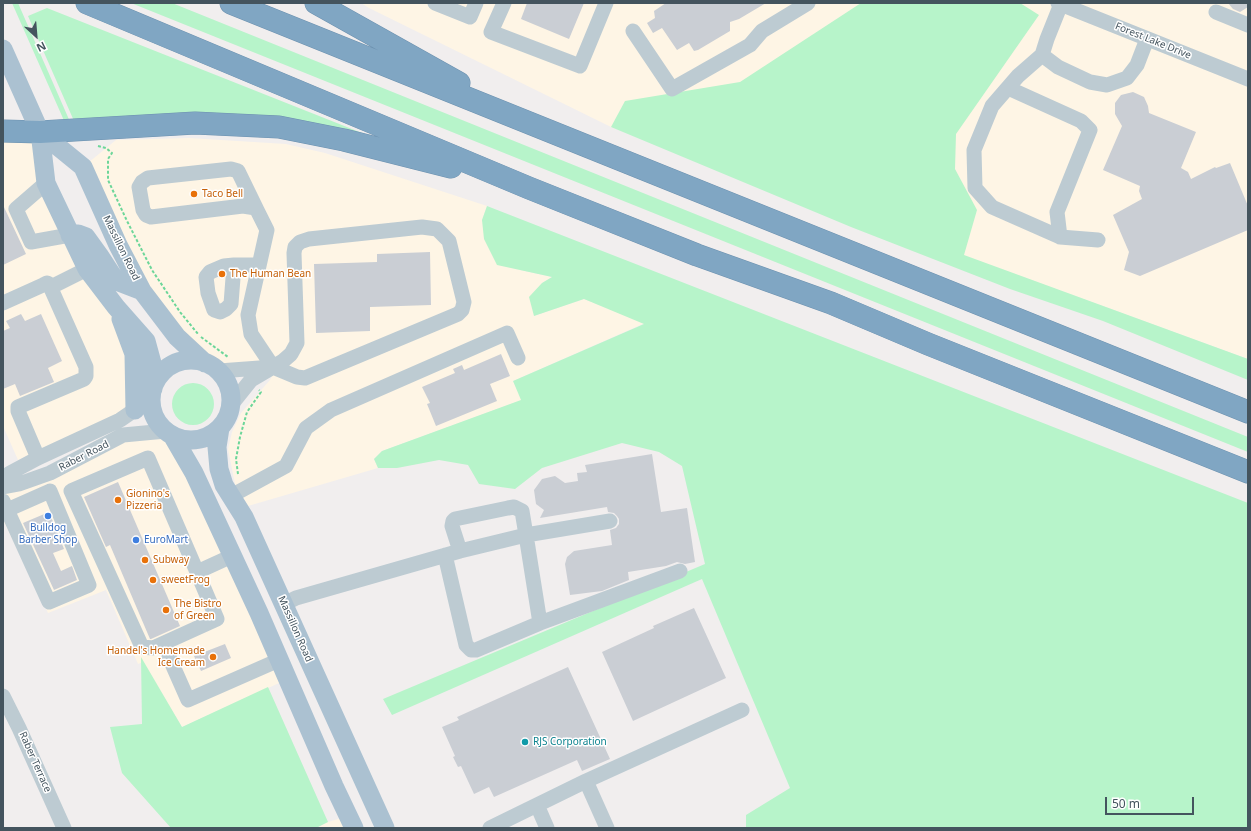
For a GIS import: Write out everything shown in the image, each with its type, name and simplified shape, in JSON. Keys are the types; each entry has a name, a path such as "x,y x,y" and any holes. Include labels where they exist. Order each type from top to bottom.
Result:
{"highway":[{"path":"87,3 529,188 697,255 831,303 928,344 1248,472"},
{"path":"231,3 1248,412"},
{"path":"316,3 469,89 505,114"},
{"path":"3,131 40,132 194,123 279,128 344,140 529,188"}],"main road":[{"name":"Massillon Road","path":"3,49 40,132 46,183 87,269 116,307 146,341 152,363 152,393"},
{"name":"Massillon Road","path":"40,132 83,168 118,246 142,291 177,337 212,367"},
{"path":"70,234 78,234 86,237 100,255 116,282 142,291"},
{"path":"116,307 134,354 135,410"},
{"path":"195,360 212,367 226,381 231,393 231,405 227,417 220,428 210,436 198,440 184,440 169,433 161,427 154,415 151,402 152,393 159,376 169,367 181,362 195,360"},
{"name":"Massillon Road","path":"220,428 218,447 219,469 224,484 244,517 385,828"},
{"path":"169,433 194,473 354,828"}],"street":[{"path":"435,3 470,17 476,3"},
{"path":"504,3 491,32 580,66 606,3"},
{"path":"633,31 672,90 750,45 762,31 808,3"},
{"path":"1059,4 1042,55 1018,76 992,106 974,150 975,188 992,207 1060,237 1098,240"},
{"name":"Forest Lake Drive","path":"1059,4 1248,79"},
{"path":"1216,12 1248,25"},
{"path":"1042,55 1058,67 1090,82 1108,85 1127,78 1137,65 1147,38"},
{"path":"1008,88 1081,122 1090,130 1057,212 1060,237"},
{"path":"256,208 243,206 151,217 146,215 141,200 139,187 142,182 148,178 232,169 238,171 267,230 248,315 251,334 273,367"},
{"path":"46,183 16,209 31,242 70,234"},
{"path":"212,367 273,367 297,377 306,378 458,314 462,310 464,302 449,241 437,229 422,227 309,239 300,242 295,247 294,253 296,343 291,354 283,361 273,367 251,380 231,405"},
{"path":"234,265 259,265"},
{"path":"51,287 87,269"},
{"path":"3,303 47,283 51,287 86,367 86,376 81,380 18,407 18,411 38,458"},
{"path":"231,496 286,466 306,428 331,410 507,333 518,358"},
{"name":"Raber Road","path":"3,478 38,458 120,420 135,410 152,393"},
{"name":"Raber Road","path":"3,487 19,484 50,473 124,435 169,433"},
{"path":"60,468 142,647 153,648 218,619 148,458 71,491"},
{"path":"50,491 89,585 49,602 5,505 50,491"},
{"path":"460,551 452,524 457,518 514,507 522,511 540,623"},
{"path":"284,604 296,598 460,551 526,535 610,521"},
{"path":"445,555 466,646 471,650 476,650 540,623 680,571"},
{"path":"197,572 232,556"},
{"path":"169,657 188,700 279,660"},
{"name":"Raber Terrace","path":"3,696 64,828"},
{"path":"490,828 586,781 742,710"},
{"path":"586,781 607,828"},
{"path":"537,805 547,828"}],"path":[{"path":"106,148 112,153 108,159 107,168"}],"shaded area":[{"path":"361,3 1248,3 1248,359 611,127"},
{"path":"40,132 46,183 116,307 135,410 18,460 3,426 3,141"},
{"path":"189,138 286,144 325,153 487,206 482,220 520,270 552,277 542,283 534,316 584,299 645,323 513,381 522,400 382,451 374,459 378,468 248,506 235,484 228,449 232,432 241,413 270,380 278,364 219,371 177,337 83,167 116,140"},
{"path":"166,431 288,679 182,727 143,662 138,664 106,590 48,613 3,520 3,487 123,435"},
{"path":"348,816 354,828 316,828 328,822"}],"green space":[{"path":"12,3 18,3 71,124 64,121"},
{"path":"131,3 172,3 1248,437 1248,452"},
{"path":"861,3 1020,3 1039,15 956,134 955,169 977,210 964,255 1248,359 1248,380 1103,321 1010,289 851,227 611,127 625,101 740,82"},
{"path":"47,8 367,135 74,121 28,16"},
{"path":"487,206 1248,503 1248,828 746,828 746,815 790,788 702,579 392,715 383,699 705,564 682,466 659,452 622,443 542,468 515,489 479,484 468,465 439,460 397,468 378,468 374,459 382,451 521,400 513,381 644,324 584,299 534,316 529,297 542,283 552,277 497,265 484,239 482,220"},
{"path":"189,383 197,383 205,386 211,392 214,404 211,416 205,422 197,425 189,425 181,422 175,416 172,408 172,400 175,392 181,386"},
{"path":"141,657 182,727 268,687 328,822 316,828 171,828 122,773 110,727 142,724"}],"building":[{"path":"527,3 584,3 569,39 521,19"},
{"path":"666,3 766,3 739,19 730,22 730,31 694,51 689,43 677,50 662,28 653,33 647,23 655,18 654,11"},
{"path":"1228,3 1248,3 1248,7 1240,12 1233,9"},
{"path":"1133,92 1144,97 1149,113 1196,132 1181,168 1188,172 1191,179 1215,167 1216,168 1230,163 1248,206 1248,230 1140,276 1124,270 1129,252 1113,215 1142,199 1139,191 1140,186 1103,170 1122,126 1115,114 1115,103 1121,95"},
{"path":"3,205 26,254 3,265"},
{"path":"430,252 431,305 370,307 370,331 316,333 314,264 377,262 377,254"},
{"path":"21,314 25,321 41,314 62,361 48,368 54,382 20,396 15,384 3,389 3,331 10,328 6,321"},
{"path":"501,354 510,376 490,384 497,401 436,426 427,404 430,403 422,387 455,373 453,369 462,365 464,370"},
{"path":"652,454 661,512 687,508 695,562 685,564 677,562 666,566 628,572 629,580 602,591 570,595 565,564 567,557 574,551 612,545 610,530 616,528 619,524 619,519 614,513 608,512 607,507 540,518 544,510 536,504 534,490 542,479 555,476 565,483 578,481 577,473 587,472 585,465"},
{"path":"118,482 180,626 151,639 110,545 106,547 84,497"},
{"path":"49,512 64,549 53,553 61,571 72,566 77,580 54,590 23,523"},
{"path":"694,608 726,678 633,721 602,652 654,628 653,626"},
{"name":"Handel's Homemade Ice Cream","path":"225,644 231,658 201,671 194,656"},
{"name":"RJS Corporation","path":"568,667 610,759 582,771 577,760 494,797 489,787 474,794 461,766 458,767 453,757 455,756 442,727 459,720 457,717"}],"place":[{"name":"Taco Bell","path":"194,194"},
{"name":"The Human Bean","path":"222,274"},
{"name":"Gionino's Pizzeria","path":"118,500"},
{"name":"Bulldog Barber Shop","path":"48,516"},
{"name":"EuroMart","path":"136,540"},
{"name":"Subway","path":"145,560"},
{"name":"sweetFrog","path":"153,580"},
{"name":"The Bistro of Green","path":"166,610"},
{"name":"Handel's Homemade Ice Cream","path":"213,657"},
{"name":"RJS Corporation","path":"525,742"}]}
